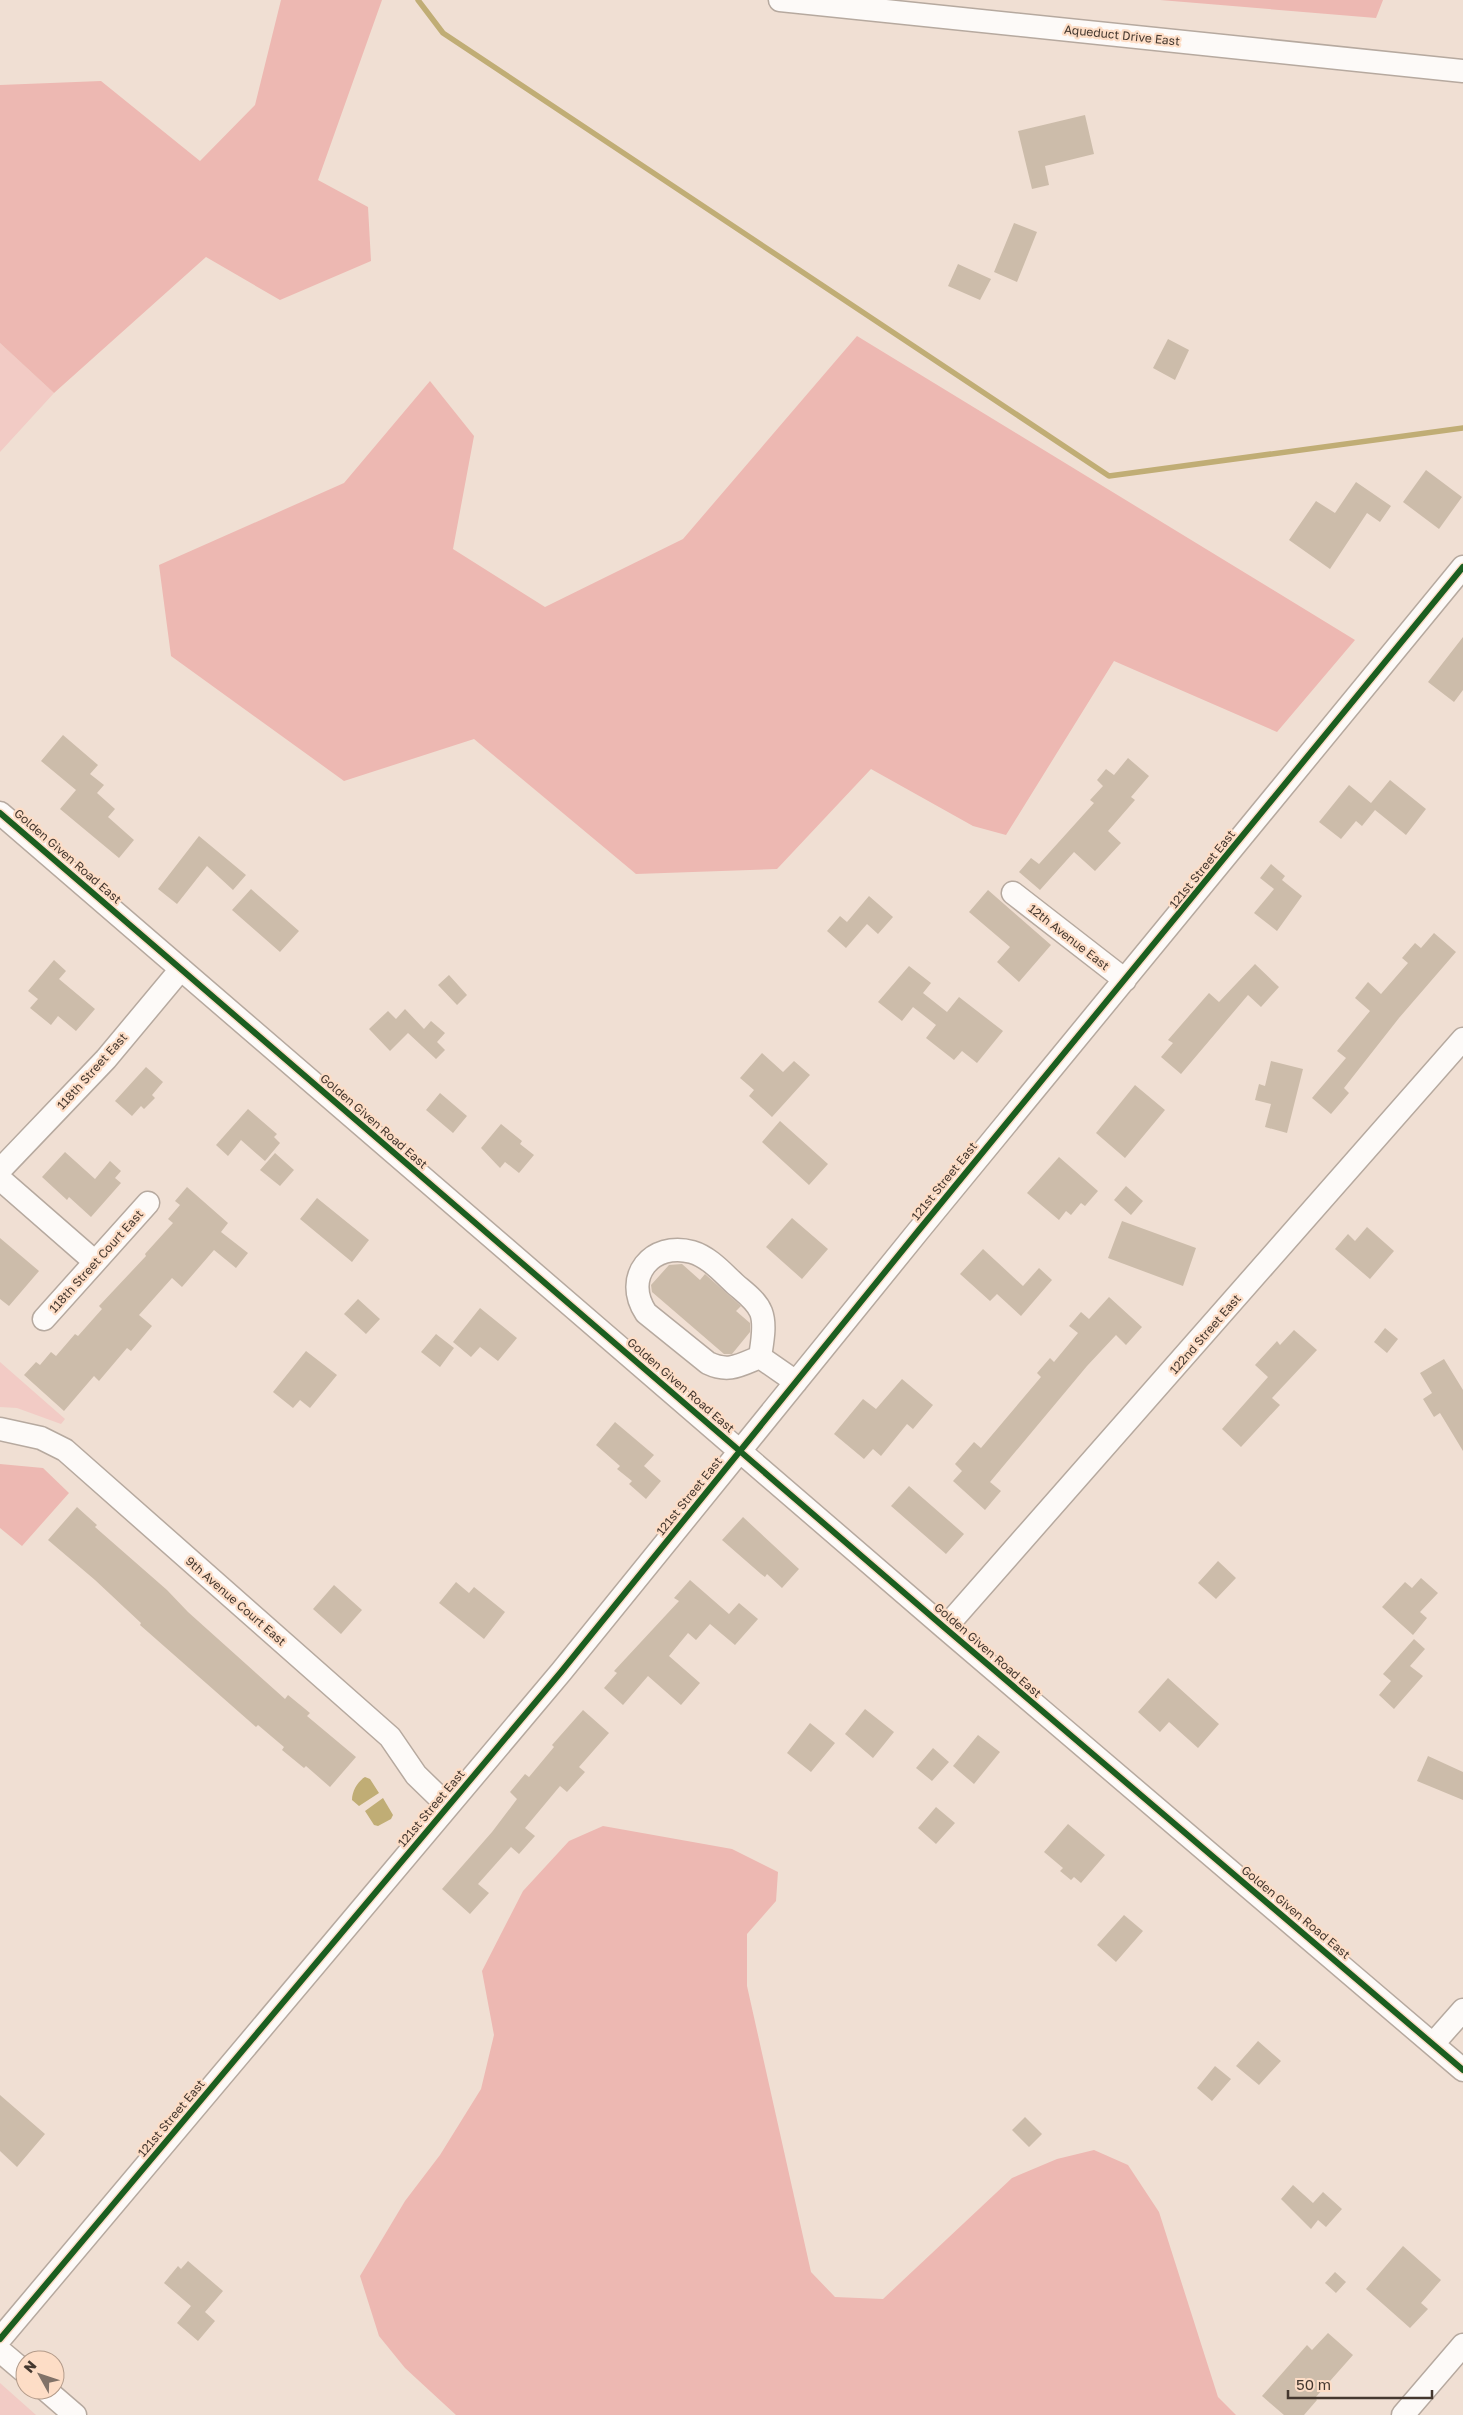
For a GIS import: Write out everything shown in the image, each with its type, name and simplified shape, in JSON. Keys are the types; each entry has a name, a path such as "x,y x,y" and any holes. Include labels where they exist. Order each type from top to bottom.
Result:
{"street":[{"name":"Aqueduct Drive East","path":"780,0 1463,71"},
{"name":"121st Street East","path":"0,2339 561,1672 1463,567"},
{"name":"Golden Given Road East","path":"0,812 945,1628 1463,2070"},
{"name":"12th Avenue East","path":"1013,893 1125,980"},
{"name":"118th Street East","path":"0,1170 106,1059 181,969"},
{"name":"122nd Street East","path":"945,1628 1463,1039"},
{"path":"0,1179 94,1261"},
{"name":"118th Street Court East","path":"44,1319 148,1203"},
{"path":"679,1249 694,1253 707,1259 754,1300 761,1312 763,1326 760,1357 730,1368 720,1369 708,1363 646,1313 639,1303 637,1285 640,1274 650,1260 662,1252 679,1249"},
{"path":"760,1357 796,1382"},
{"name":"9th Avenue Court East","path":"0,1429 41,1438 65,1450 390,1737 416,1775 448,1806"},
{"path":"1433,2044 1463,2010"},
{"path":"1403,2415 1463,2345"},
{"path":"0,2351 15,2364"},
{"path":"58,2400 75,2415"}],"shaded area":[{"path":"281,0 382,0 318,180 368,207 371,261 280,300 206,257 54,393 0,343 0,85 101,81 200,161 255,105"},
{"path":"1160,0 1383,0 1376,18"},
{"path":"857,336 1355,640 1277,732 1114,661 1006,835 973,826 871,769 777,869 636,874 474,739 344,781 171,656 159,565 344,483 430,381 474,436 453,549 545,607 683,539"},
{"path":"0,343 54,393 0,452"},
{"path":"0,1362 65,1419 61,1424 17,1408 0,1407"},
{"path":"0,1464 43,1468 69,1493 22,1546 0,1528"},
{"path":"365,1777 370,1779 379,1793 359,1806 352,1800 352,1797 356,1787"},
{"path":"383,1798 393,1815 391,1819 378,1826 374,1825 365,1811"},
{"path":"603,1826 732,1849 778,1872 776,1901 747,1934 747,1986 811,2272 835,2297 883,2299 1012,2178 1057,2159 1094,2150 1128,2165 1159,2212 1218,2397 1236,2415 456,2415 405,2368 379,2336 360,2276 405,2201 440,2155 481,2089 494,2035 482,1971 523,1891 569,1841"},
{"path":"0,2383 15,2396 15,2400 19,2400 36,2415 0,2415"}],"building":[{"path":"1085,115 1094,154 1045,166 1049,185 1032,189 1018,131"},
{"path":"1014,223 1037,232 1017,282 994,272"},
{"path":"958,264 991,279 980,300 948,286"},
{"path":"1168,339 1189,350 1175,380 1153,368"},
{"path":"1426,470 1462,497 1439,529 1403,502"},
{"path":"1356,482 1391,506 1380,522 1367,513 1330,569 1289,540 1316,501 1335,513"},
{"path":"1463,637 1463,690 1454,702 1428,682"},
{"path":"63,735 98,765 90,774 104,785 97,793 115,809 108,817 134,840 119,858 60,809 76,790 41,761"},
{"path":"1128,758 1149,776 1131,797 1135,800 1108,831 1121,843 1095,871 1074,852 1040,890 1019,872 1031,858 1039,864 1094,803 1090,800 1103,786 1097,780 1106,769 1114,775"},
{"path":"1390,780 1426,809 1406,835 1375,810 1362,826 1356,821 1341,839 1319,822 1349,785 1371,803"},
{"path":"199,836 246,875 233,890 207,866 177,904 158,889"},
{"path":"1271,864 1285,876 1282,880 1302,896 1277,931 1254,913 1274,889 1260,878"},
{"path":"251,889 299,931 280,952 232,910"},
{"path":"988,890 1051,945 1019,982 997,962 1010,947 969,912"},
{"path":"869,896 893,917 878,934 867,924 846,948 827,931 840,916 847,922"},
{"path":"1434,933 1456,952 1399,1018 1344,1088 1349,1093 1331,1114 1312,1098 1346,1058 1337,1051 1370,1011 1355,998 1368,982 1381,994 1408,963 1402,958 1415,943 1421,948"},
{"path":"54,960 66,971 59,979 95,1009 76,1031 58,1016 51,1025 30,1008 38,999 28,991"},
{"path":"1255,964 1279,987 1261,1007 1248,995 1181,1074 1161,1057 1173,1043 1168,1040 1209,993 1219,1002"},
{"path":"909,966 931,983 923,993 947,1012 959,997 1003,1031 977,1063 962,1051 954,1060 926,1038 936,1025 913,1007 902,1021 878,1002"},
{"path":"449,975 467,995 457,1005 438,985"},
{"path":"405,1009 424,1029 431,1021 445,1033 437,1042 445,1050 436,1059 408,1033 390,1051 369,1029 388,1011 396,1019"},
{"path":"762,1053 783,1072 794,1061 810,1075 772,1117 749,1096 754,1090 740,1078"},
{"path":"1271,1061 1303,1069 1287,1133 1265,1127 1271,1104 1255,1100 1259,1084 1265,1086"},
{"path":"146,1067 163,1082 152,1095 155,1098 144,1109 141,1106 132,1116 115,1101"},
{"path":"1135,1085 1165,1110 1125,1158 1096,1133"},
{"path":"440,1093 467,1116 453,1133 426,1110"},
{"path":"248,1109 277,1134 274,1137 280,1143 265,1161 241,1140 228,1156 216,1145"},
{"path":"780,1121 828,1164 809,1185 762,1142"},
{"path":"501,1124 522,1141 520,1144 534,1155 519,1173 505,1162 500,1168 481,1148"},
{"path":"65,1152 95,1179 110,1161 121,1171 115,1178 121,1183 91,1217 69,1197 67,1200 42,1177"},
{"path":"275,1153 294,1170 280,1186 260,1170"},
{"path":"1059,1157 1098,1191 1085,1206 1081,1203 1071,1215 1066,1211 1059,1220 1027,1193"},
{"path":"1126,1186 1143,1201 1131,1215 1114,1200"},
{"path":"187,1187 228,1223 221,1232 248,1253 236,1268 214,1250 182,1287 172,1278 139,1315 152,1326 131,1351 127,1348 99,1381 94,1376 64,1411 24,1375 36,1362 40,1365 51,1352 56,1356 75,1334 78,1336 102,1309 99,1306 146,1256 145,1254 173,1223 168,1219 180,1205 175,1201"},
{"path":"317,1198 369,1240 352,1262 300,1219"},
{"path":"792,1218 828,1249 802,1279 766,1247"},
{"path":"1122,1221 1196,1248 1183,1286 1108,1258"},
{"path":"1367,1227 1394,1251 1370,1279 1335,1249 1348,1234 1355,1241"},
{"path":"0,1238 39,1271 9,1306 0,1299"},
{"path":"983,1249 1023,1286 1039,1268 1052,1280 1021,1316 997,1294 990,1301 960,1274"},
{"path":"682,1264 700,1280 705,1274 741,1306 736,1311 750,1323 750,1332 732,1354 724,1354 652,1292 651,1285 669,1265"},
{"path":"1109,1297 1142,1327 1126,1345 1116,1335 1087,1366 990,1482 1001,1491 985,1510 953,1481 962,1471 955,1464 974,1442 981,1448 1041,1377 1037,1373 1050,1358 1054,1362 1078,1333 1069,1326 1081,1312 1089,1319"},
{"path":"358,1299 380,1319 366,1334 344,1314"},
{"path":"480,1308 517,1338 498,1361 480,1347 471,1357 453,1342"},
{"path":"1385,1328 1398,1339 1387,1353 1374,1342"},
{"path":"1294,1330 1317,1350 1272,1398 1280,1405 1241,1447 1222,1429 1268,1377 1255,1365 1277,1341 1280,1345"},
{"path":"436,1334 454,1348 440,1367 421,1352"},
{"path":"306,1351 337,1375 310,1408 300,1400 293,1408 273,1392"},
{"path":"1444,1359 1463,1390 1463,1451 1440,1413 1434,1417 1423,1399 1432,1393 1420,1373"},
{"path":"902,1379 933,1405 913,1429 907,1424 881,1456 873,1449 864,1459 834,1434 863,1399 876,1409"},
{"path":"615,1422 654,1455 644,1466 661,1481 646,1499 629,1484 632,1481 617,1469 620,1466 596,1445"},
{"path":"909,1486 964,1534 946,1554 891,1506"},
{"path":"77,1507 97,1525 95,1527 167,1590 188,1612 285,1699 288,1695 310,1713 307,1716 356,1757 330,1787 306,1766 304,1768 282,1750 284,1747 258,1725 256,1727 140,1625 141,1623 95,1580 48,1540"},
{"path":"743,1517 799,1569 782,1588 767,1574 765,1577 761,1574 722,1540"},
{"path":"1218,1561 1236,1578 1216,1599 1198,1583"},
{"path":"1421,1578 1438,1593 1420,1612 1427,1618 1413,1635 1382,1607 1405,1582 1412,1588"},
{"path":"690,1580 729,1614 739,1603 758,1619 735,1645 710,1624 696,1640 688,1633 669,1656 700,1683 681,1705 648,1676 623,1705 604,1688 617,1673 614,1671 679,1601 674,1598"},
{"path":"456,1582 469,1593 474,1587 505,1612 484,1639 439,1603"},
{"path":"334,1585 362,1610 341,1634 313,1609"},
{"path":"1414,1639 1425,1649 1410,1666 1423,1676 1394,1709 1379,1695 1391,1681 1383,1674"},
{"path":"1168,1678 1219,1724 1198,1748 1169,1722 1160,1732 1138,1712"},
{"path":"865,1709 894,1732 873,1758 845,1734"},
{"path":"583,1710 609,1733 579,1767 585,1772 567,1792 560,1786 525,1828 535,1836 519,1854 511,1847 478,1884 489,1893 470,1914 442,1889 492,1832 517,1799 510,1792 525,1774 529,1777 554,1747 552,1745"},
{"path":"810,1723 835,1743 811,1772 787,1753"},
{"path":"978,1735 1000,1752 974,1784 953,1766"},
{"path":"933,1748 949,1762 932,1781 916,1768"},
{"path":"1428,1756 1463,1772 1463,1800 1417,1781"},
{"path":"936,1807 955,1823 936,1844 918,1828"},
{"path":"1068,1824 1105,1855 1081,1883 1074,1877 1071,1880 1060,1871 1063,1868 1044,1852"},
{"path":"1124,1915 1143,1931 1116,1962 1097,1945"},
{"path":"1258,2041 1281,2061 1259,2085 1236,2066"},
{"path":"1215,2066 1231,2079 1212,2101 1197,2088"},
{"path":"0,2095 45,2134 17,2167 0,2151"},
{"path":"1025,2117 1042,2134 1029,2147 1012,2130"},
{"path":"1293,2185 1313,2203 1323,2192 1342,2209 1326,2227 1318,2220 1311,2229 1281,2199"},
{"path":"1403,2246 1441,2280 1421,2303 1428,2309 1410,2328 1366,2289"},
{"path":"188,2261 223,2291 205,2312 215,2321 198,2341 177,2323 191,2306 164,2283 178,2266 181,2269"},
{"path":"1335,2272 1346,2282 1336,2293 1325,2283"},
{"path":"1328,2333 1353,2355 1315,2398 1317,2400 1304,2415 1284,2415 1262,2396 1307,2345 1312,2350"}],"waterway":[{"path":"418,0 443,33 1109,476 1463,428"}],"cycle path":[{"path":"0,2339 561,1672 919,1230 1463,567"},
{"path":"0,813 945,1628 1463,2070"}]}
